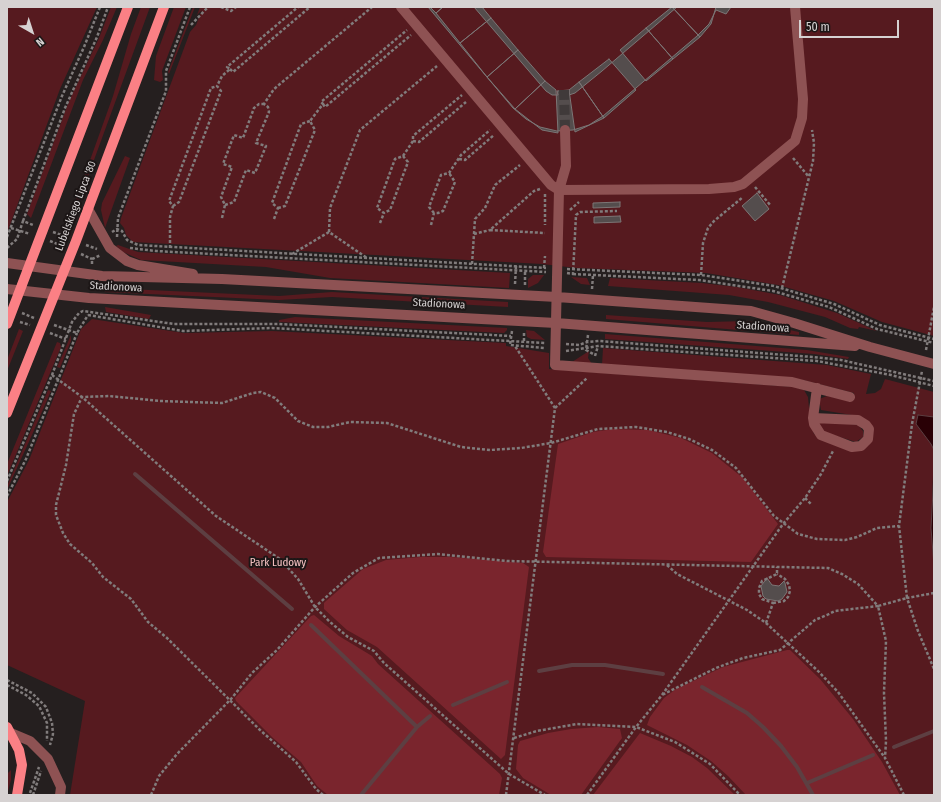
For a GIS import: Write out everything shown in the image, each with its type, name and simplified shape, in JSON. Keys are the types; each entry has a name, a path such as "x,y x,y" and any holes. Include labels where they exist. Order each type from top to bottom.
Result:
{"main road":[{"name":"Lubelskiego Lipca '80","path":"7,324 128,7"},
{"name":"Lubelskiego Lipca '80","path":"7,413 88,209 164,7"},
{"path":"9,730 19,750 22,765 17,795"}],"street":[{"path":"401,7 551,185 559,190 709,189 734,187 743,184 786,150 795,141 802,118 803,99 795,7"},
{"path":"565,130 566,166 559,190 561,270 557,297 555,365 792,382 850,397"},
{"name":"Stadionowa","path":"88,209 105,240 114,252 127,261 138,265 222,279"},
{"name":"Stadionowa","path":"7,263 102,276 222,279 557,297 751,311 794,322 870,348"},
{"name":"Stadionowa","path":"7,289 89,298 556,323 870,348 898,353 934,364"},
{"path":"813,418 858,420 869,429 868,439 861,446 856,447 820,434 815,428 813,418 817,388"},
{"path":"9,730 30,741 47,757 61,787 60,795"}],"path":[{"path":"7,237 12,228 62,96 100,7"},
{"path":"23,221 65,108 97,37 108,7"},
{"path":"120,241 117,238 118,218 166,91 166,71 190,7"},
{"path":"191,26 208,7"},
{"path":"221,7 231,11 236,7"},
{"path":"298,7 227,67 233,72 310,7"},
{"path":"264,104 274,89 372,7"},
{"path":"278,208 272,203 301,124 310,121 323,104 321,102 410,28 414,33 325,107 323,104"},
{"path":"329,232 330,208 360,130 445,59"},
{"path":"173,206 169,201 211,88 217,86 222,76 230,69"},
{"path":"170,248 170,216 173,206 179,202 221,91 217,86"},
{"path":"384,213 378,208 395,159 403,156 413,142 413,136 425,125 462,95 468,96 468,101 419,142 413,142"},
{"path":"222,218 226,205 221,197 232,167 223,164 234,135 243,138 254,108 259,104 264,104"},
{"path":"226,205 234,202 246,170 255,173 266,146 256,143 269,112 268,108 264,104"},
{"path":"278,208 285,206 315,130 310,121"},
{"path":"450,173 455,182 443,211 438,214 434,213 429,208 441,176 450,173 460,159 460,155 493,128 497,133 465,160 460,159"},
{"path":"782,288 809,177 814,143 812,130"},
{"path":"786,150 809,177"},
{"path":"380,223 384,213 390,210 408,162 403,156"},
{"path":"472,264 475,219 485,208 495,185 529,158"},
{"path":"755,187 771,206"},
{"path":"490,230 534,191 538,189 544,191"},
{"path":"734,196 742,198"},
{"path":"568,216 570,209 581,200"},
{"path":"274,219 278,208"},
{"path":"573,274 576,215 580,212 617,211"},
{"path":"431,225 434,213"},
{"path":"12,228 41,238"},
{"path":"98,249 111,232 117,229"},
{"path":"117,229 122,231 123,236 133,245 472,264 561,270 573,274 699,280 773,291 829,307 877,329 934,343"},
{"path":"474,234 490,230 545,233"},
{"path":"291,254 329,232"},
{"path":"329,232 367,258"},
{"path":"129,247 136,250 164,252 701,275 782,288 834,304 880,326 934,339"},
{"path":"561,270 567,261"},
{"path":"925,354 934,307"},
{"path":"13,310 77,333"},
{"path":"7,481 52,375 68,330 75,317 83,311 174,324 278,324 511,336"},
{"path":"7,496 26,459 77,333 88,315 183,331 272,328 556,347 599,341 814,357 841,360 934,381"},
{"path":"506,795 555,408 514,345"},
{"path":"556,347 571,351 598,346 805,360 891,375 934,386"},
{"path":"586,350 595,355"},
{"path":"922,369 912,424 899,526 908,597 918,631 934,669"},
{"path":"52,375 82,398 216,516 280,559 298,579 315,607 348,637 374,651 384,663 509,774 545,795"},
{"path":"82,398 109,396 160,401 222,403 261,392 276,398 298,421 313,427 328,427 350,422 387,423 461,447 490,450 521,448 551,442 598,429 636,427 667,432 689,439 712,450 736,468 774,516 798,534 817,539 831,540 857,537 877,528 899,526"},
{"path":"82,398 74,414 66,465 56,505 56,515 63,533 70,544 92,563 103,578 131,599 148,622 231,699 260,730 296,762 316,789 323,795"},
{"path":"587,795 636,727 662,695 783,524 804,498 821,474 836,445"},
{"path":"804,498 811,504"},
{"path":"151,795 159,776 167,765 231,699 252,673 277,650 315,607 353,573 379,558 438,554 507,561 536,560 828,568 842,574 858,584 878,606 886,641 884,693 886,741 885,758"},
{"path":"666,564 677,574 729,601 766,623 789,644 838,692 885,758 904,795"},
{"path":"777,567 777,574"},
{"path":"777,574 785,579 789,585 790,591 788,597 784,601 773,603 762,599 759,594 759,588 762,581 777,574"},
{"path":"662,695 716,668 743,658 780,650 789,644 802,630 827,614 835,611 864,609 908,597 934,593"},
{"path":"766,623 773,603"},
{"path":"7,680 32,693 49,713 53,734 34,795"},
{"path":"514,738 537,731 577,724 636,727 676,742 710,764 740,795"}],"green space":[{"path":"7,7 97,7 60,89 7,233"},
{"path":"111,7 117,7 103,40 83,80 31,218 27,214 69,101 99,38"},
{"path":"141,7 150,7 68,231 65,230 113,96 131,34"},
{"path":"174,7 186,7 162,71 163,80 160,82 154,80 156,56"},
{"path":"193,7 195,7 169,74 168,72"},
{"path":"200,7 934,7 934,336 882,322 834,301 778,285 706,273 576,268 542,264 133,242 126,235 124,228 120,223 121,218 190,32 196,25 202,10 197,15"},
{"path":"125,156 130,158 105,228 101,210 102,203"},
{"path":"118,245 138,252 510,273 509,288 330,278 266,267 141,260 123,252 116,246"},
{"path":"533,275 544,275 538,283 528,288 528,279"},
{"path":"571,277 587,278 590,285 581,284"},
{"path":"610,278 702,283 737,287 780,295 837,313 877,331 859,327 858,329 850,328 825,317 768,302 729,295 608,286"},
{"path":"106,288 279,296 332,292 508,302 508,307 332,297 279,300 105,292"},
{"path":"105,307 151,315 149,319 106,312"},
{"path":"606,315 707,322 748,321 799,332 799,335 606,319"},
{"path":"295,317 507,328 507,330 504,333 279,322 279,320"},
{"name":"Park Ludowy","path":"92,319 184,333 272,331 506,343 506,346 549,353 549,369 795,387 804,390 808,397 810,419 814,434 851,449 871,440 858,416 821,410 819,399 827,396 853,401 854,393 803,380 602,365 603,348 827,365 871,374 866,394 875,393 881,389 885,379 934,392 934,417 918,415 916,424 934,450 931,528 934,566 934,795 70,795 85,701 7,665 7,502 29,460 81,329"},
{"path":"19,329 23,331 7,371 7,360"},
{"path":"526,330 534,331 545,340 531,339 527,337"},
{"path":"605,334 807,350 849,357 848,359 814,354 605,339"},
{"path":"71,335 71,341 60,368 57,367"},
{"path":"57,342 60,343 61,347 7,476 7,464"},
{"path":"589,351 588,358 592,364 572,362"},
{"path":"48,390 51,391 7,490 7,486"},
{"path":"818,420 858,425 863,431 863,437 856,442 826,433 821,429"},
{"path":"11,770 11,780 7,795 7,774"}],"shaded area":[{"path":"918,415 934,417 934,450 916,424"},
{"path":"613,429 648,430 681,438 712,453 743,478 778,524 751,562 546,557 543,552 558,444 593,432"},
{"path":"934,473 934,566 931,528"},
{"path":"420,557 451,557 523,563 529,567 505,755 501,759 377,647 347,630 324,609 324,603 363,569 386,560"},
{"path":"314,615 339,636 372,656 378,664 500,774 502,778 499,795 328,795 317,786 301,762 273,738 236,701 235,698 311,616"},
{"path":"790,650 820,679 853,719 882,762 900,795 746,795 711,761 687,745 647,725 650,717 664,698 676,689 723,667"},
{"path":"598,727 620,729 622,738 581,795 551,795 523,778 516,769 518,745 520,741 548,733 571,729"},
{"path":"640,733 692,757 707,768 735,795 593,795"}],"building":[{"path":"428,7 474,7 546,91 552,95 558,95 557,91 569,90 569,95 575,93 602,71 677,7 731,7 726,14 716,10 709,24 697,36 603,116 589,125 573,130 557,131 540,127 526,119 513,108"},
{"path":"430,7 443,7 436,13"},
{"path":"443,7 482,7 491,18 460,43 436,13"},
{"path":"672,7 716,7 711,24 700,37"},
{"path":"672,7 700,37 673,59 646,28"},
{"path":"491,18 518,50 487,77 460,43"},
{"path":"646,28 673,59 646,81 620,50"},
{"path":"518,50 545,81 515,109 487,77"},
{"path":"609,59 636,90 604,118 579,82"},
{"path":"545,81 556,90 558,133 542,130 515,109"},
{"path":"579,82 604,118 575,132 569,90"},
{"path":"757,193 769,209 755,221 742,206"},
{"path":"620,202 620,207 593,208 593,203"},
{"path":"620,216 621,222 594,223 594,217"},
{"path":"767,578 772,585 779,586 784,581 787,592 782,599 778,601 766,599 763,596 761,586"}],"waterway":[{"path":"135,474 292,609"},
{"path":"311,625 417,727"},
{"path":"539,671 572,665 605,665 663,674"},
{"path":"453,705 507,682"},
{"path":"702,687 747,713 763,727 781,746 797,767 813,795"},
{"path":"361,795 417,727 430,716"},
{"path":"894,747 934,731"},
{"path":"807,783 873,755"}],"tunnel":[{"path":"564,90 565,130"}]}
